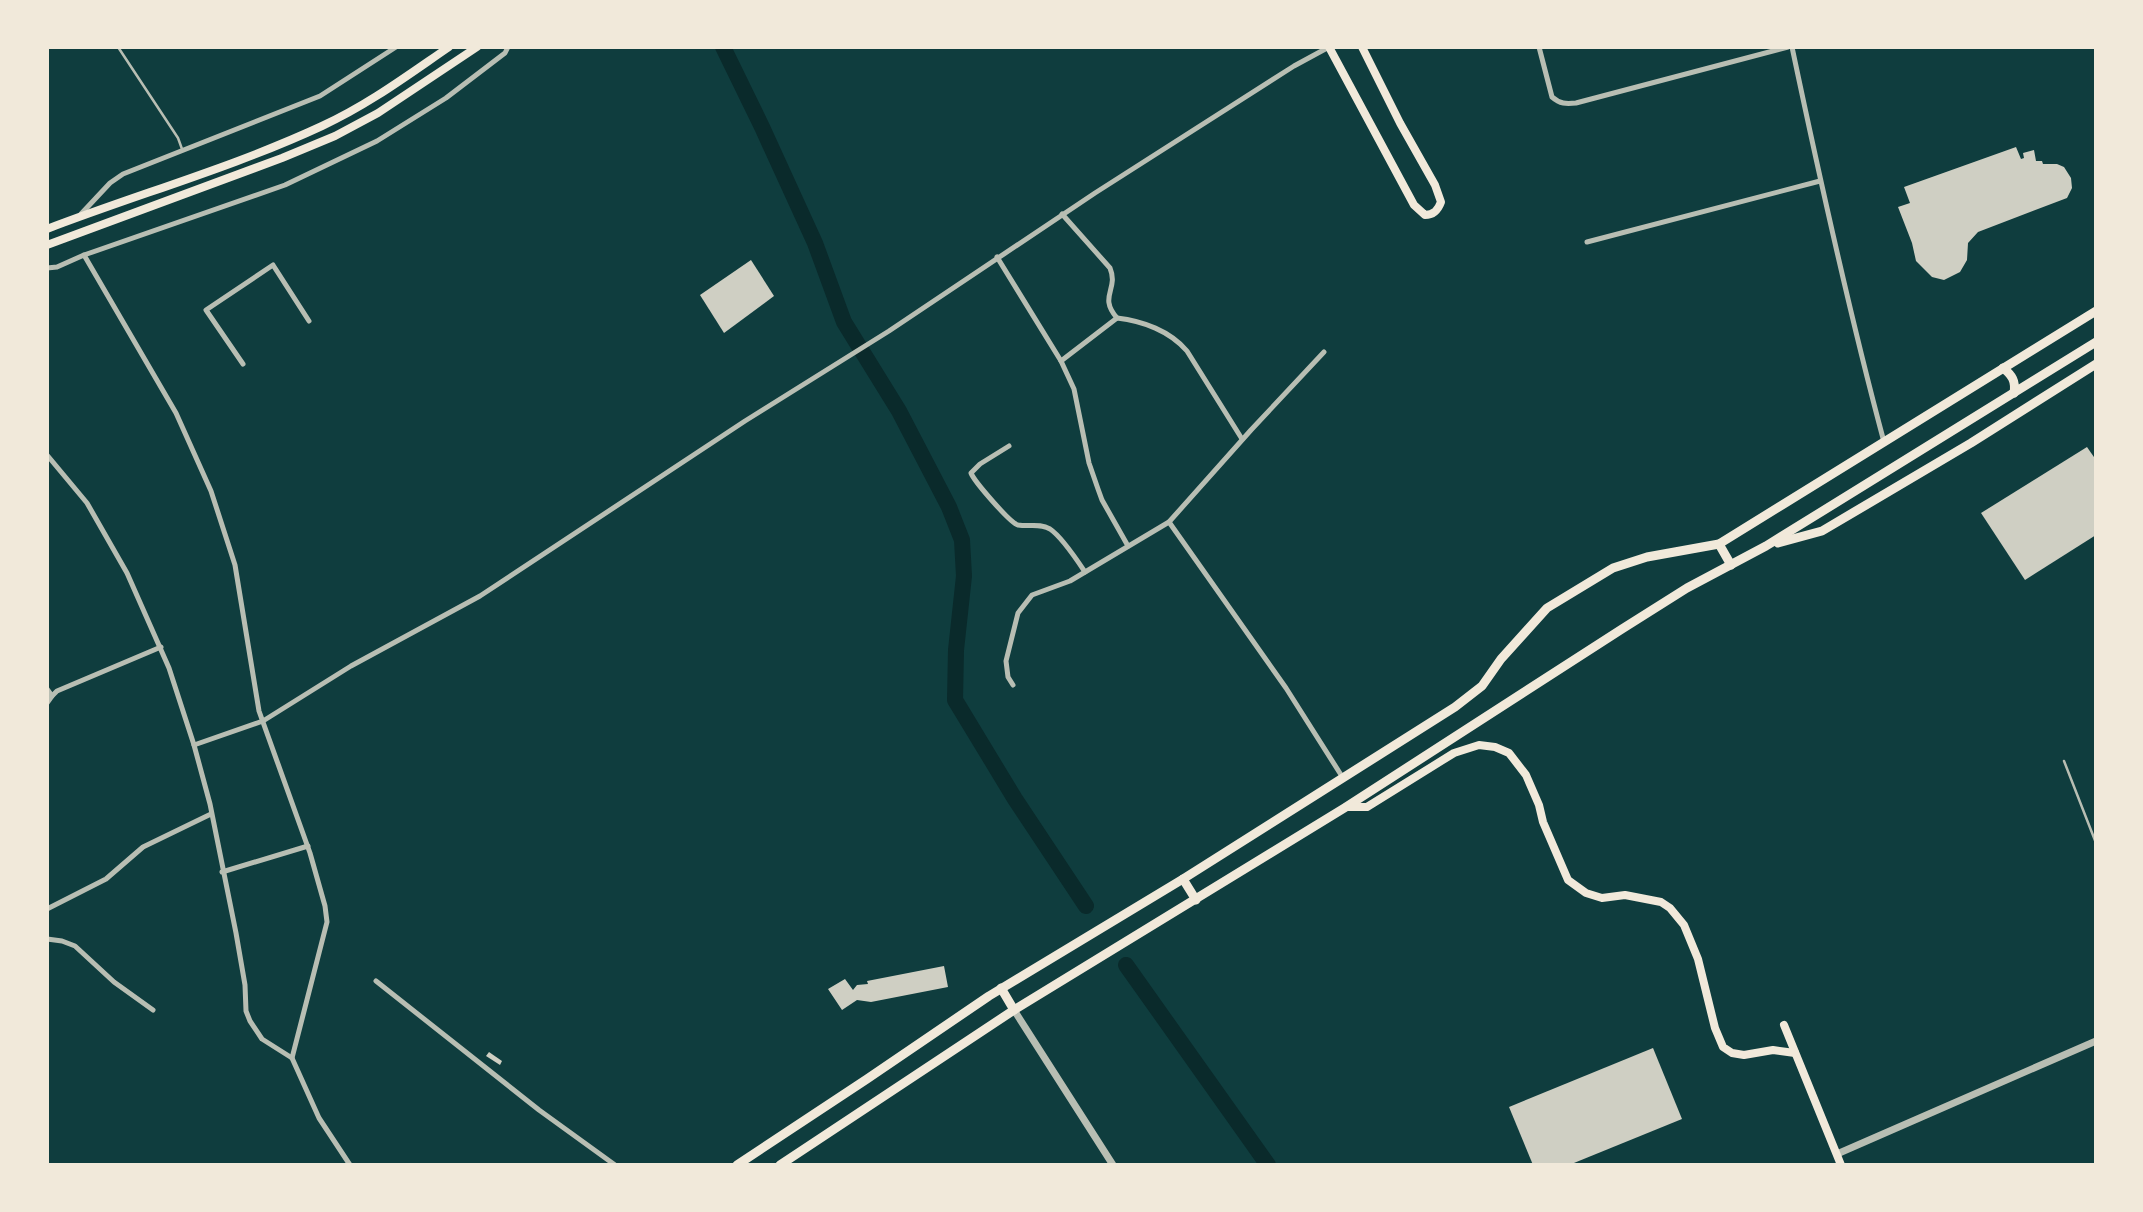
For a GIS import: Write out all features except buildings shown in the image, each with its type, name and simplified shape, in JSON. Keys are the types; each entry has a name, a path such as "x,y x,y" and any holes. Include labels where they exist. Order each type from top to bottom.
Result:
{"main road":[{"path":"47,229 278,145 324,125 369,102 449,47"},
{"path":"47,245 335,136 378,113 477,47"},
{"path":"1329,47 1415,205 1425,215 1430,215 1439,209 1441,202 1435,185 1362,47"},
{"path":"737,1165 1001,988 1184,879 1455,707 1482,686 1501,659 1547,608 1558,601 1620,566 1647,557 1719,544 2096,311"},
{"path":"780,1165 1014,1010 1346,807 1622,629 1687,589 1766,546 2096,342"},
{"path":"1766,546 1822,531 1971,443 2096,364"},
{"path":"2003,368 2014,379 2014,393"},
{"path":"1719,544 1731,565"},
{"path":"1346,807 1367,807 1454,753 1479,745 1510,752 1526,775 1568,880 1586,893 1602,898 1625,895 1661,902 1670,908 1684,925 1698,959 1715,1028 1723,1047 1732,1053 1744,1055 1773,1050 1795,1053"},
{"path":"1184,879 1196,900"},
{"path":"1001,988 1014,1010"},
{"path":"1784,1025 1841,1165"}],"street":[{"path":"79,217 110,183 123,174 320,96 396,47"},
{"path":"47,268 57,267 84,255 285,185 377,141 446,98 505,53 508,47"},
{"path":"194,745 263,721 351,666 504,581 745,421 889,331 1062,214 1329,47"},
{"path":"1539,47 1552,97 1558,103 1576,103 1790,47 1884,442"},
{"path":"1587,242 1820,181"},
{"path":"1062,214 1110,268 1114,277 1107,303 1110,310 1117,318 1147,324 1176,339 1187,351 1242,439"},
{"path":"84,255 176,413 211,491 235,565 259,711 307,846 325,906 327,922 292,1058"},
{"path":"997,257 1061,361 1074,390 1089,463 1102,500 1128,546"},
{"path":"243,364 206,310 273,265 309,321"},
{"path":"1061,361 1117,318"},
{"path":"1013,685 1008,677 1006,661 1018,614 1032,595 1070,581 1169,522 1324,352"},
{"path":"1009,446 979,464 971,473 973,480 1010,521 1018,525 1041,525 1052,530 1085,572"},
{"path":"47,455 87,503 127,573 161,647 194,745 211,814 250,1021 262,1039 292,1058 318,1118 350,1165"},
{"path":"1169,522 1286,688 1343,778"},
{"path":"47,703 57,691 161,647"},
{"path":"47,689 52,696"},
{"path":"47,909 106,879 143,847 211,814"},
{"path":"222,872 307,846"},
{"path":"47,939 75,946 114,982 153,1010"},
{"path":"376,981 539,1110 615,1165"},
{"path":"1014,1010 1113,1165"},
{"path":"1837,1154 2096,1041"},
{"path":"337,1165 344,1159"}],"lane":[{"path":"118,47 178,138 182,149"},
{"path":"2064,761 2096,843"}],"waterway":[{"path":"723,47 815,243 844,322 899,411 949,507 962,540 964,576 956,650 955,700 1015,799 1086,906"},
{"path":"1126,965 1268,1165"}]}
